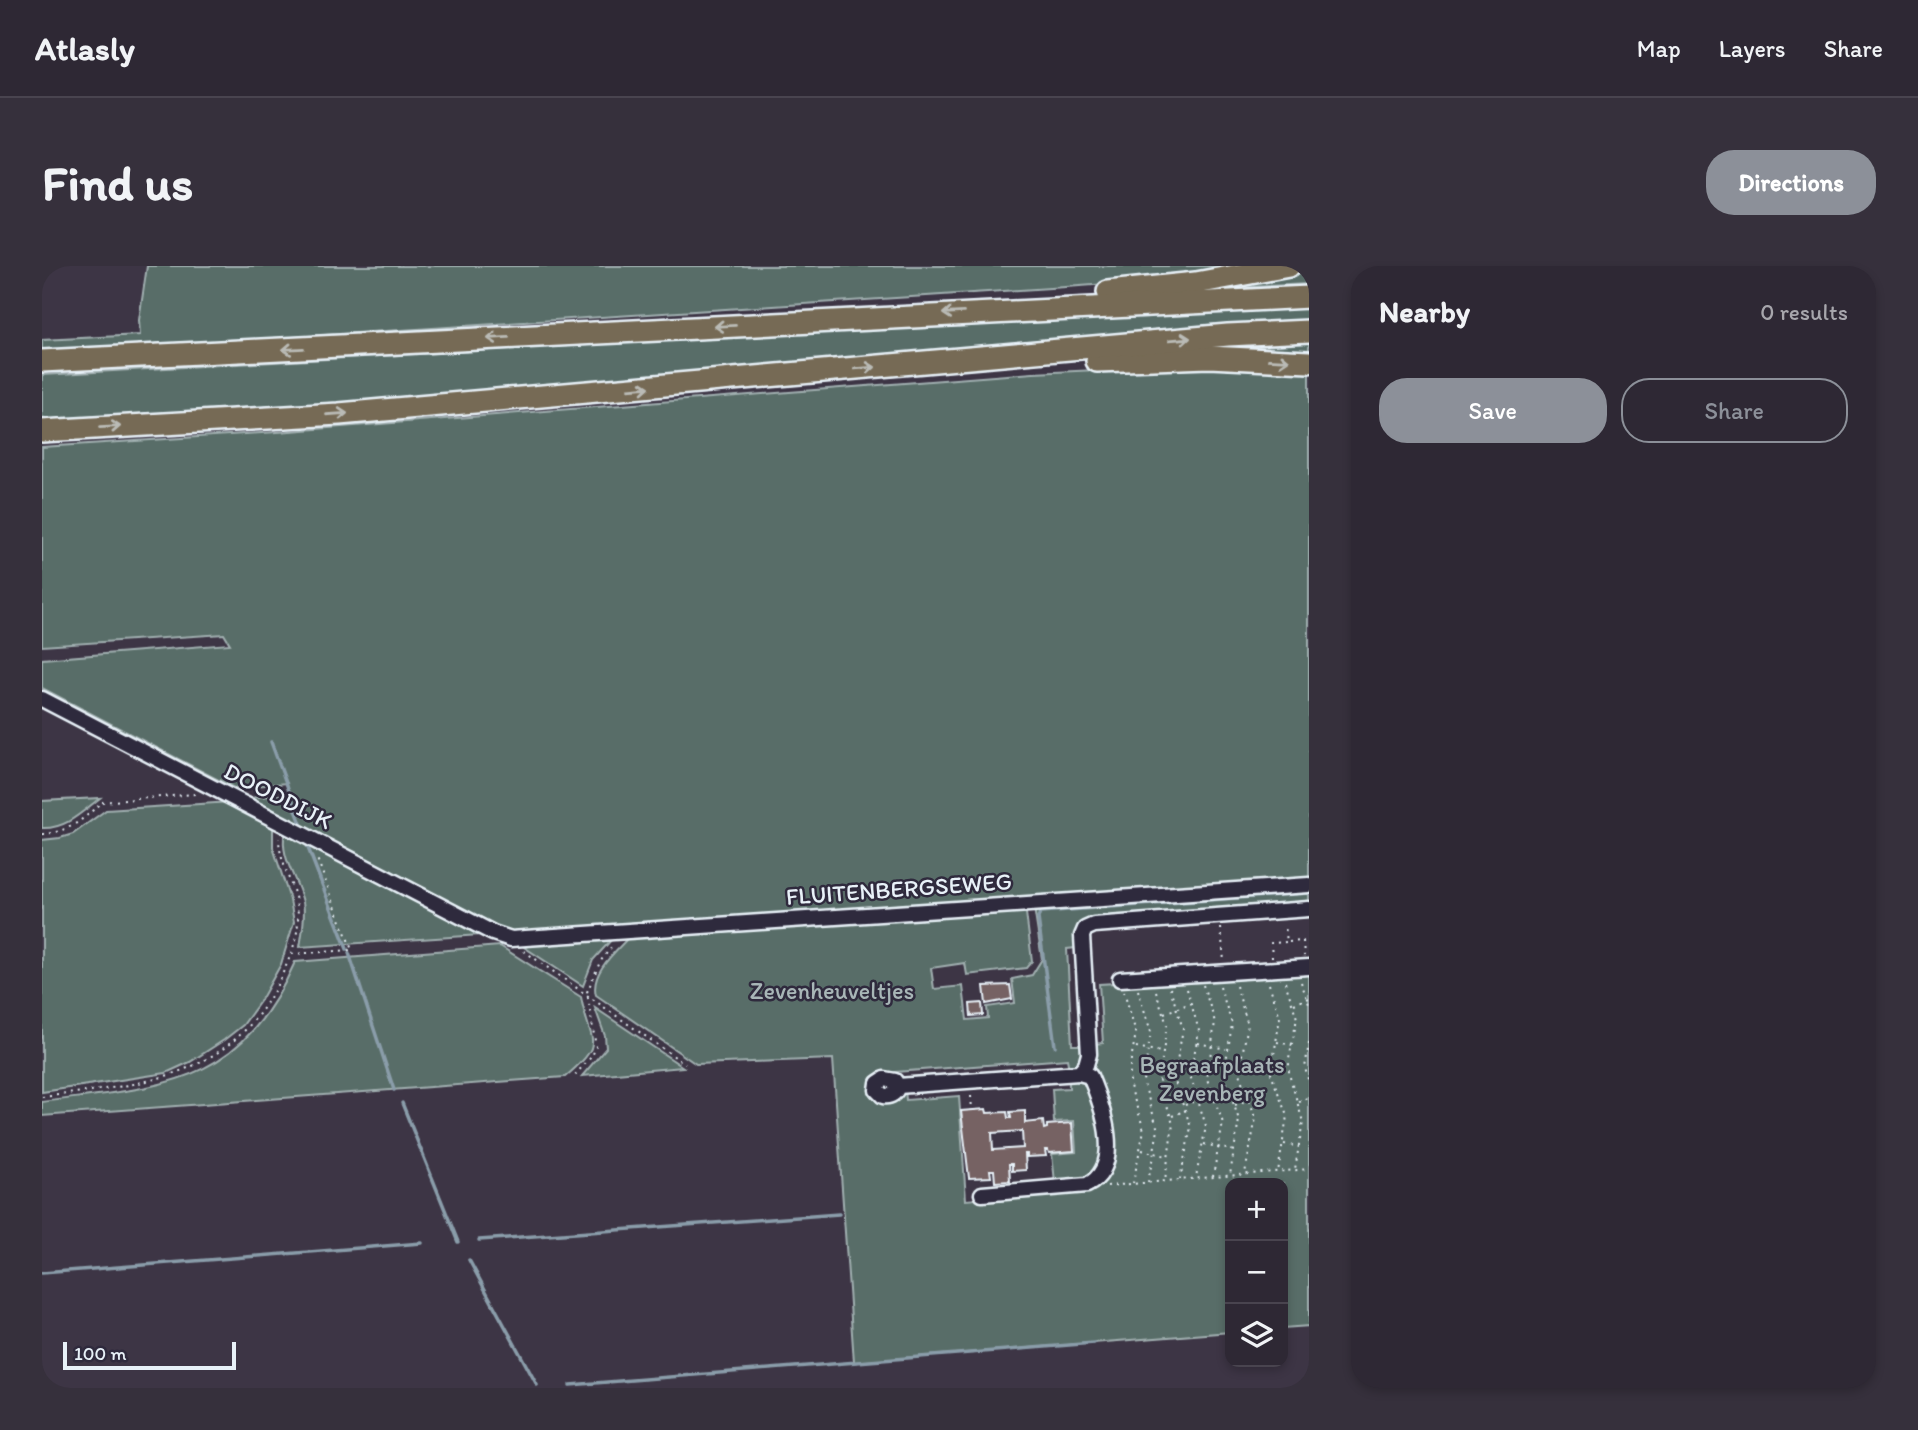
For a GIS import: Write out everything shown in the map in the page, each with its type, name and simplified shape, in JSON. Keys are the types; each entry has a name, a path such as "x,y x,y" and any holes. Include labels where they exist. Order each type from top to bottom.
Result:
{"highway":[{"path":"1021,310 1075,295 1196,283 1289,266"},
{"path":"42,361 1309,297"},
{"path":"42,431 340,414 1227,335 1309,331"},
{"path":"966,359 1026,365 1168,357 1309,362"}],"street":[{"name":"DOODDIJK","path":"42,699 500,936"},
{"name":"FLUITENBERGSEWEG","path":"500,936 623,931 1309,885"},
{"path":"1079,1073 1086,1065 1088,1054 1081,948 1085,929 1094,925 1309,909"},
{"path":"1127,979 1303,967"},
{"path":"898,1086 1079,1073 1090,1076 1106,1123 1108,1149 1106,1164 1100,1177 1087,1185 982,1194"}],"path":[{"path":"42,834 72,826 86,818 101,802 194,794"},
{"path":"42,1097 143,1083 204,1062 254,1022 292,954 298,913 279,851 279,823"},
{"path":"292,954 352,950 310,838"},
{"path":"1284,911 1287,942"},
{"path":"1220,916 1231,1024 1224,1075 1240,1126 1230,1176"},
{"path":"575,1074 592,1056 596,1047 587,994 591,978 623,931"},
{"path":"500,936 685,1064"},
{"path":"1278,1172 1287,1116 1271,1068 1280,1017 1272,969 1271,943 1303,941 1303,967 1309,1004"},
{"path":"1272,969 1293,1004 1297,1024 1289,1074 1303,1122 1295,1170"},
{"path":"1224,972 1247,1019 1240,1069 1256,1123 1245,1174"},
{"path":"1199,974 1214,1017 1215,1033 1207,1079 1223,1123 1213,1177"},
{"path":"1182,975 1199,1026 1190,1075 1206,1121 1195,1179"},
{"path":"1158,977 1177,1007 1183,1029 1175,1076 1190,1132 1180,1180"},
{"path":"1158,977 1167,1030 1159,1080 1174,1130 1164,1181"},
{"path":"1127,979 1135,1027 1135,1047 1129,1079 1144,1130 1133,1184"},
{"path":"1127,979 1150,1026 1151,1038 1143,1081 1158,1130 1147,1182"},
{"path":"1293,1004 1308,998"},
{"path":"1163,1013 1191,1003"},
{"path":"1276,1041 1292,1045"},
{"path":"1196,1043 1227,1049"},
{"path":"1309,1043 1306,1068 1309,1083"},
{"path":"1135,1047 1163,1053"},
{"path":"969,1081 972,1110"},
{"path":"1298,1102 1309,1098"},
{"path":"1184,1105 1198,1100"},
{"path":"1234,1106 1249,1100"},
{"path":"1171,1116 1186,1110"},
{"path":"1203,1144 1235,1151"},
{"path":"1283,1144 1299,1147"},
{"path":"1141,1150 1169,1157"},
{"path":"1093,1182 1097,1186 1105,1186 1309,1169"}],"green space":[{"path":"147,266 1248,266 1135,282 1066,287 200,343 42,350 42,340 140,335 139,320"},
{"path":"1309,267 1309,284 1229,288 1227,284"},
{"path":"1309,304 1309,323 569,388 42,424 42,375 687,339 833,327"},
{"path":"1309,343 1309,358 1212,349"},
{"path":"1183,366 1309,370 1309,878 503,932 249,798 290,794 287,783 234,788 42,688 42,659 230,644 224,634 42,646 42,447 277,432 1033,373"},
{"path":"100,798 66,823 42,828 42,801"},
{"path":"231,802 273,825 273,847 294,922 281,964 261,1000 243,1025 224,1040 190,1062 166,1073 42,1092 42,840 73,834 106,810"},
{"path":"285,831 481,935 300,947 304,907 284,850"},
{"path":"1309,887 1309,904 1090,919 1076,948 1067,949 1072,1045 1083,1045 1078,1066 1069,1069 1067,1059 882,1073 872,1094 905,1089 906,1100 959,1096 966,1200 1089,1189 1103,1180 1104,1099 1091,1066 1093,1044 1103,1043 1099,984 1309,972 1309,1326 1288,1328 1288,1178 1225,1178 1225,1332 854,1362 833,1059 696,1064 596,995 595,987 600,971 629,937 1021,909 1026,913 1032,961 1026,968 967,975 965,963 931,968 934,989 963,986 967,1020 988,1018 987,1007 1015,1003 1012,979 1032,975 1042,959 1034,908"},
{"path":"613,938 593,960 583,986 521,945"},
{"path":"500,946 581,997 591,1033 591,1048 587,1056 565,1077 42,1116 42,1102 160,1084 193,1073 222,1057 249,1035 273,1004 295,962"},
{"path":"595,1008 683,1067 582,1076 606,1048 605,1036"},
{"path":"1085,1079 1100,1131 1101,1158 1097,1169 1085,1179 1055,1182 1052,1154 1076,1152 1074,1121 1054,1122 1052,1089 1069,1088 1069,1080"}],"building":[{"path":"1010,985 1012,999 986,1004 984,986"},
{"path":"982,1003 983,1015 971,1016 970,1004"},
{"path":"986,1109 987,1113 1007,1112 1008,1118 1011,1118 1010,1112 1025,1111 1025,1123 1043,1121 1044,1129 1047,1125 1072,1123 1074,1151 1049,1153 1045,1150 1046,1156 1027,1157 1025,1154 1026,1170 1012,1171 1012,1164 1009,1164 1010,1181 995,1182 994,1170 990,1170 991,1177 969,1178 961,1111","holes":["1022,1131 1023,1148 993,1150 992,1133"]}],"waterway":[{"path":"271,742 303,829"},
{"path":"305,840 347,949"},
{"path":"1055,1046 1038,918 1040,912 1309,893"},
{"path":"349,953 394,1090"},
{"path":"402,1103 458,1242"},
{"path":"479,1240 839,1214"},
{"path":"42,1273 422,1243"},
{"path":"469,1260 537,1385"},
{"path":"570,1385 1094,1343"}],"park label":[{"name":"Zevenheuveltjes","path":"832,991"},
{"name":"Begraafplaats Zevenberg","path":"1212,1079"}]}
